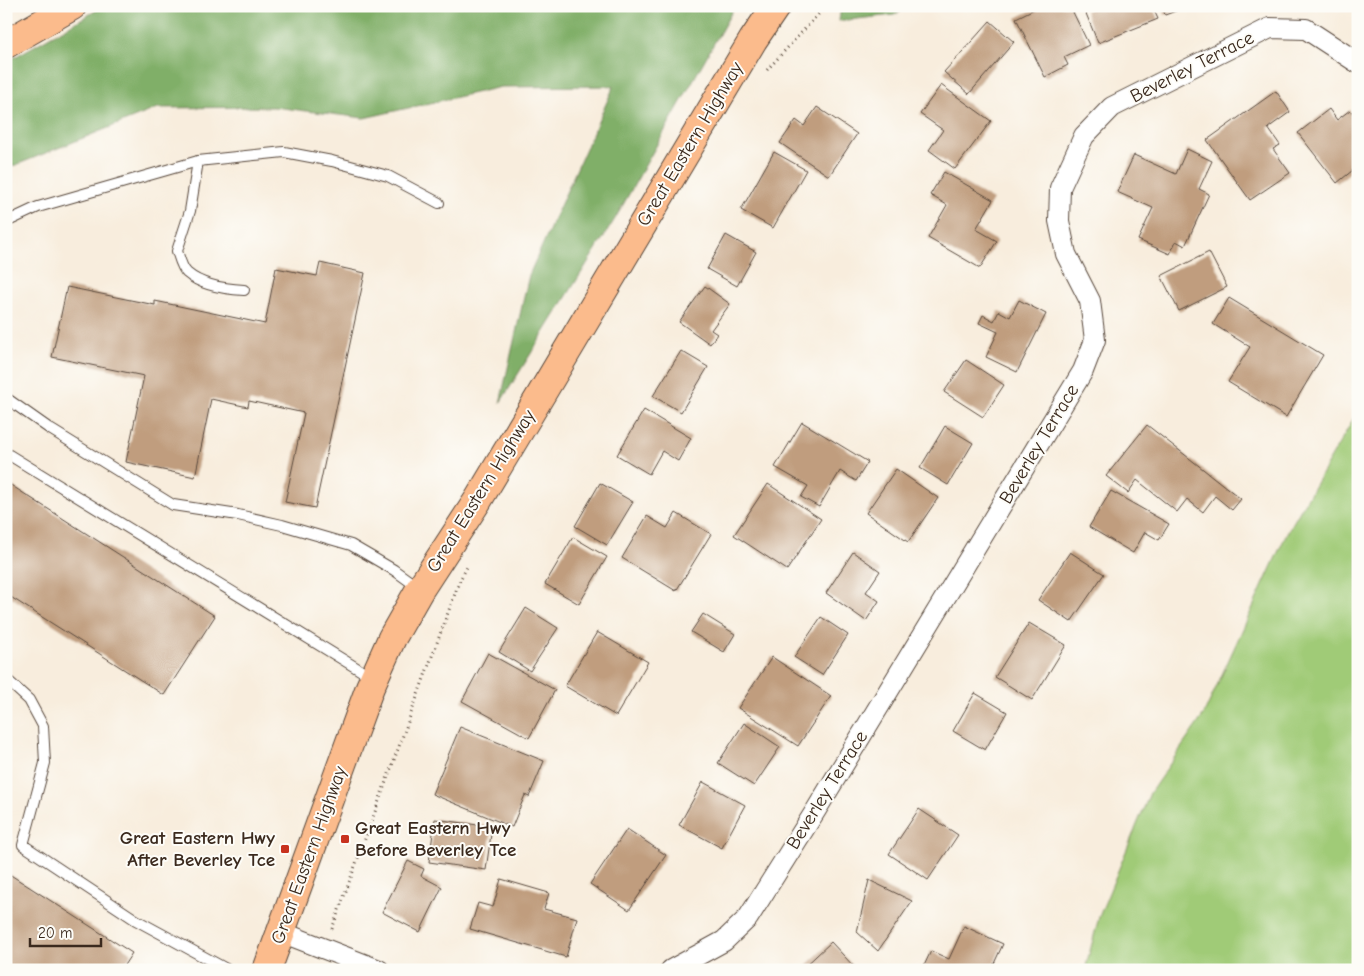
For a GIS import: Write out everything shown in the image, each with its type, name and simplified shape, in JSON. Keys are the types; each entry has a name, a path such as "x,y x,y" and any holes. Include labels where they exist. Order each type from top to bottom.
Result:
{"highway":[{"path":"6,44 72,6"},
{"name":"Great Eastern Highway","path":"753,40 760,6"},
{"name":"Great Eastern Highway","path":"267,970 374,679 392,638 420,589 478,500 753,40 776,6"}],"street":[{"name":"Beverley Terrace","path":"671,970 724,942 748,918 1083,372 1095,340 1090,301 1066,254 1059,221 1060,188 1084,136 1112,107 1270,28 1306,29 1358,63"},
{"path":"281,932 380,970"}],"lane":[{"path":"6,222 38,207 198,161 284,152 332,161 388,176 439,203"},
{"path":"198,161 190,211 177,251 185,272 202,282 223,289 244,290"},
{"path":"6,398 50,429 173,505 238,515 282,525 351,545 394,570 420,589"},
{"path":"6,453 374,679"},
{"path":"6,679 29,700 43,726 45,763 23,845 136,920 228,970"}],"path":[{"path":"765,72 826,6"},
{"path":"325,949 457,589 469,564"}],"green space":[{"path":"104,6 735,6 615,219 500,403 529,275 614,86 501,87 364,118 274,107 158,108 6,169 6,62"},
{"path":"841,6 911,6 894,15 839,21"},
{"path":"1358,411 1358,970 1085,970 1099,917 1150,793 1203,716 1286,535"}],"building":[{"path":"1040,6 1070,6 1089,45 1064,57 1068,65 1045,77 1016,18"},
{"path":"1096,6 1152,6 1158,19 1098,43 1085,11"},
{"path":"1162,6 1189,6 1165,15"},
{"path":"990,21 1014,42 969,94 944,72"},
{"path":"941,85 991,121 955,169 929,150 943,130 920,114"},
{"path":"1276,91 1290,112 1268,128 1280,145 1273,149 1290,173 1250,200 1207,140"},
{"path":"817,107 857,134 829,176 780,143 796,120 804,126"},
{"path":"1329,109 1337,120 1350,110 1358,119 1358,166 1337,183 1298,133"},
{"path":"1187,149 1212,161 1199,189 1209,194 1185,246 1176,241 1170,254 1138,240 1153,208 1117,192 1134,155 1176,174"},
{"path":"774,152 806,170 773,228 741,210"},
{"path":"944,172 993,200 976,229 997,241 980,268 928,238 947,205 930,195"},
{"path":"726,235 756,252 737,286 707,269"},
{"path":"1209,252 1227,287 1179,311 1161,276"},
{"path":"320,263 365,273 315,508 285,502 304,413 249,401 248,407 211,399 195,477 126,462 144,376 52,357 67,287 155,305 155,301 265,324 276,268 317,276"},
{"path":"705,286 730,304 711,330 717,334 710,344 679,322"},
{"path":"1229,298 1323,355 1286,417 1228,382 1250,347 1213,324"},
{"path":"1019,300 1046,314 1017,372 986,357 998,332 979,323 983,315 994,321 999,311 1010,317"},
{"path":"681,351 708,367 681,412 653,396"},
{"path":"966,360 1004,385 983,417 944,392"},
{"path":"644,410 691,438 678,461 662,451 649,474 617,455"},
{"path":"802,422 868,462 856,481 840,471 819,507 801,497 808,486 775,467"},
{"path":"1147,425 1241,499 1232,510 1215,496 1203,512 1187,499 1177,512 1137,480 1128,493 1106,476"},
{"path":"945,426 973,443 948,485 920,468"},
{"path":"896,469 938,498 908,542 866,513"},
{"path":"6,482 215,616 164,695 6,594"},
{"path":"600,483 633,502 607,545 575,526"},
{"path":"768,484 821,519 787,570 734,535"},
{"path":"1111,491 1169,524 1159,540 1145,532 1133,553 1089,527"},
{"path":"676,513 711,534 676,591 622,558 647,516 667,528"},
{"path":"573,537 607,557 579,604 545,584"},
{"path":"853,552 880,571 866,592 879,601 866,621 826,593"},
{"path":"1070,552 1104,574 1071,622 1038,600"},
{"path":"526,608 558,628 530,671 499,652"},
{"path":"703,614 735,634 724,652 691,632"},
{"path":"821,617 848,635 822,675 794,657"},
{"path":"1029,623 1066,645 1032,700 995,677"},
{"path":"597,632 648,662 616,716 565,686"},
{"path":"488,653 555,690 529,738 462,701"},
{"path":"772,657 831,696 798,746 738,708"},
{"path":"975,693 1007,712 985,750 953,731"},
{"path":"744,723 780,747 754,786 718,763"},
{"path":"460,727 544,761 529,797 525,795 512,827 432,794"},
{"path":"703,782 745,805 722,848 679,825"},
{"path":"919,809 958,835 928,880 889,854"},
{"path":"435,819 492,827 486,870 429,862"},
{"path":"627,829 666,855 629,910 590,884"},
{"path":"408,861 424,869 421,876 442,887 420,932 382,912"},
{"path":"6,872 132,953 121,970 6,970"},
{"path":"501,879 549,893 544,909 577,918 566,957 470,929 478,903 493,907"},
{"path":"869,880 912,901 878,951 857,932"},
{"path":"964,926 1003,944 991,970 922,970 931,951 949,959"},
{"path":"831,942 857,970 801,970"}],"place":[{"name":"Great Eastern Hwy Before Beverley Tce","path":"345,839"},
{"name":"Great Eastern Hwy After Beverley Tce","path":"285,849"}]}
